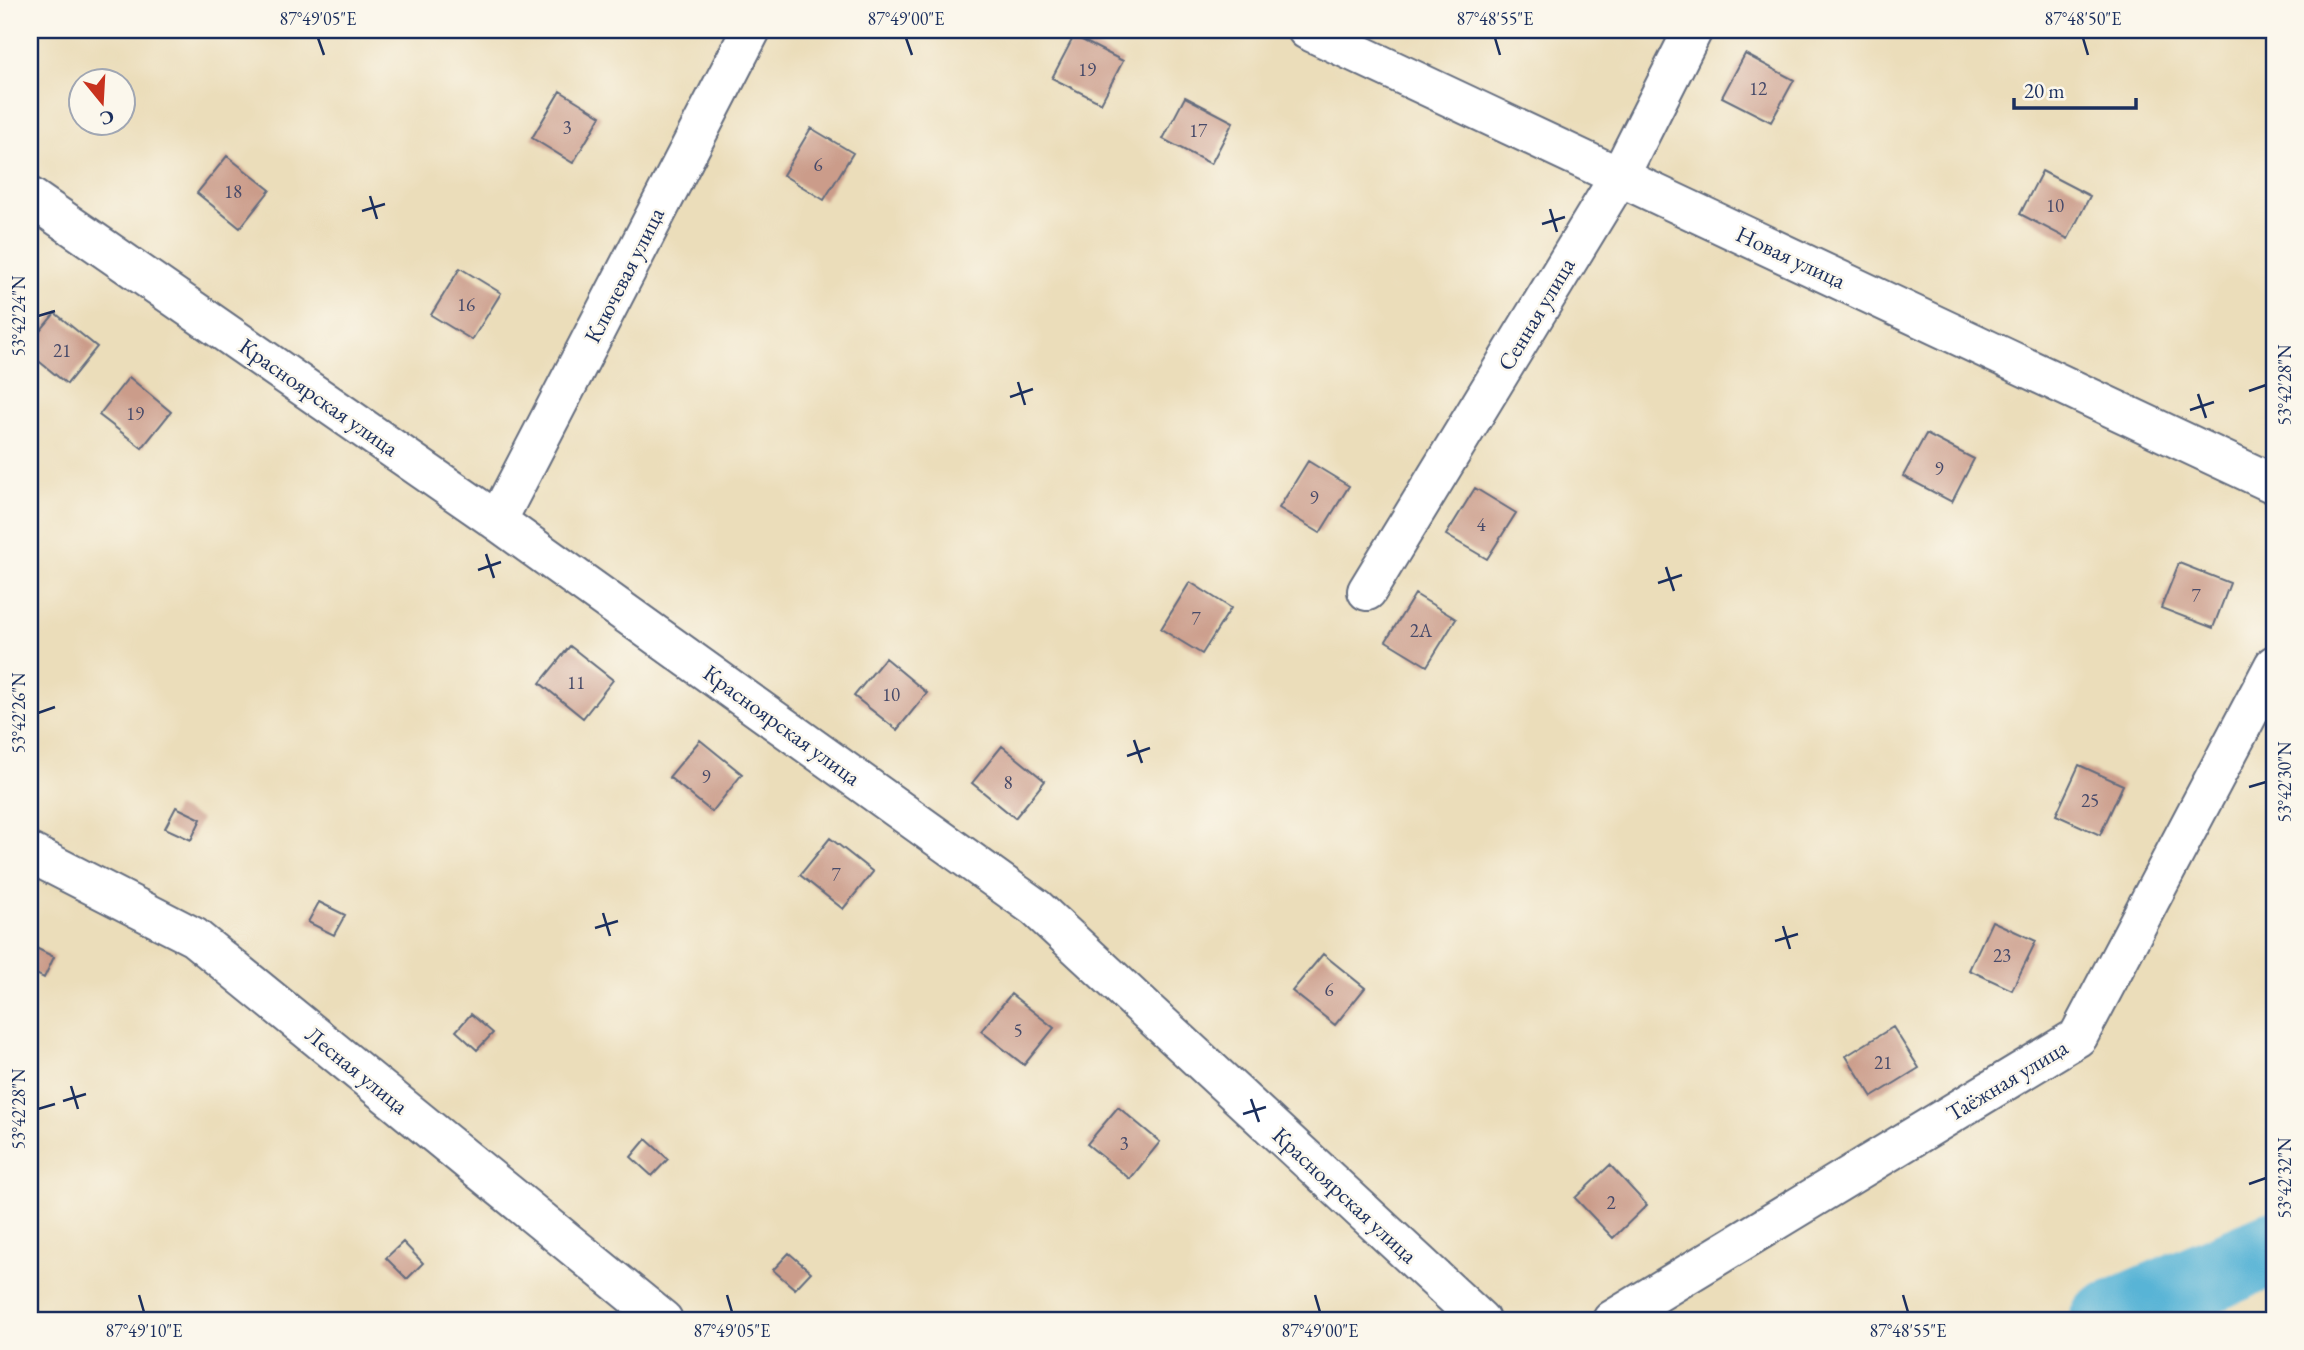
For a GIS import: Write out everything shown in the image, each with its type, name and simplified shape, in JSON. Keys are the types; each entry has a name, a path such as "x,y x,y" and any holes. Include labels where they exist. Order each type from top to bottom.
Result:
{"street":[{"name":"Ключевая улица","path":"497,521 751,30"},
{"name":"Новая улица","path":"1307,30 2274,484"},
{"name":"Сенная улица","path":"1367,591 1619,177 1693,30"},
{"name":"Красноярская улица","path":"30,197 497,521 1036,908 1480,1320"},
{"name":"Таёжная улица","path":"1612,1320 2078,1037 2274,665"},
{"name":"Лесная улица","path":"30,853 194,937 663,1320"}],"building":[{"path":"1074,36 1123,61 1101,103 1052,78"},
{"path":"1745,54 1794,80 1771,122 1722,97"},
{"path":"560,91 601,116 573,163 532,138"},
{"path":"1185,97 1233,122 1211,164 1163,139"},
{"path":"811,128 853,153 824,200 783,175"},
{"path":"227,156 270,190 240,228 197,193"},
{"path":"2042,171 2090,196 2068,239 2020,214"},
{"path":"460,268 501,293 472,340 431,315"},
{"path":"55,313 97,347 67,384 30,354 30,343"},
{"path":"129,377 171,412 142,448 99,415"},
{"path":"1926,434 1974,459 1952,502 1903,476"},
{"path":"1308,461 1349,486 1320,533 1279,508"},
{"path":"1475,488 1516,513 1487,559 1446,535"},
{"path":"2179,563 2230,583 2213,628 2161,608"},
{"path":"1190,582 1231,608 1202,654 1161,629"},
{"path":"1415,594 1456,619 1427,666 1386,641"},
{"path":"570,646 613,680 583,718 540,683"},
{"path":"885,658 927,693 897,730 854,696"},
{"path":"700,740 742,774 712,812 669,777"},
{"path":"1002,746 1045,781 1015,818 972,783"},
{"path":"2079,765 2123,785 2100,835 2056,815"},
{"path":"176,807 201,819 191,840 165,828"},
{"path":"830,838 873,872 843,909 800,875"},
{"path":"319,902 345,915 334,935 308,922"},
{"path":"1992,921 2036,941 2012,990 1969,970"},
{"path":"30,945 54,957 44,978 30,971"},
{"path":"1323,954 1365,988 1335,1025 1292,991"},
{"path":"1011,994 1054,1028 1024,1065 981,1031"},
{"path":"471,1014 493,1033 477,1050 456,1031"},
{"path":"1893,1027 1919,1068 1872,1097 1846,1056"},
{"path":"1118,1107 1160,1142 1130,1179 1087,1144"},
{"path":"646,1139 668,1159 652,1176 631,1157"},
{"path":"1610,1165 1647,1205 1613,1238 1575,1198"},
{"path":"403,1242 423,1263 407,1279 386,1258"},
{"path":"789,1253 811,1272 795,1289 773,1270"}],"waterway":[{"path":"2106,1320 2274,1248"}]}
